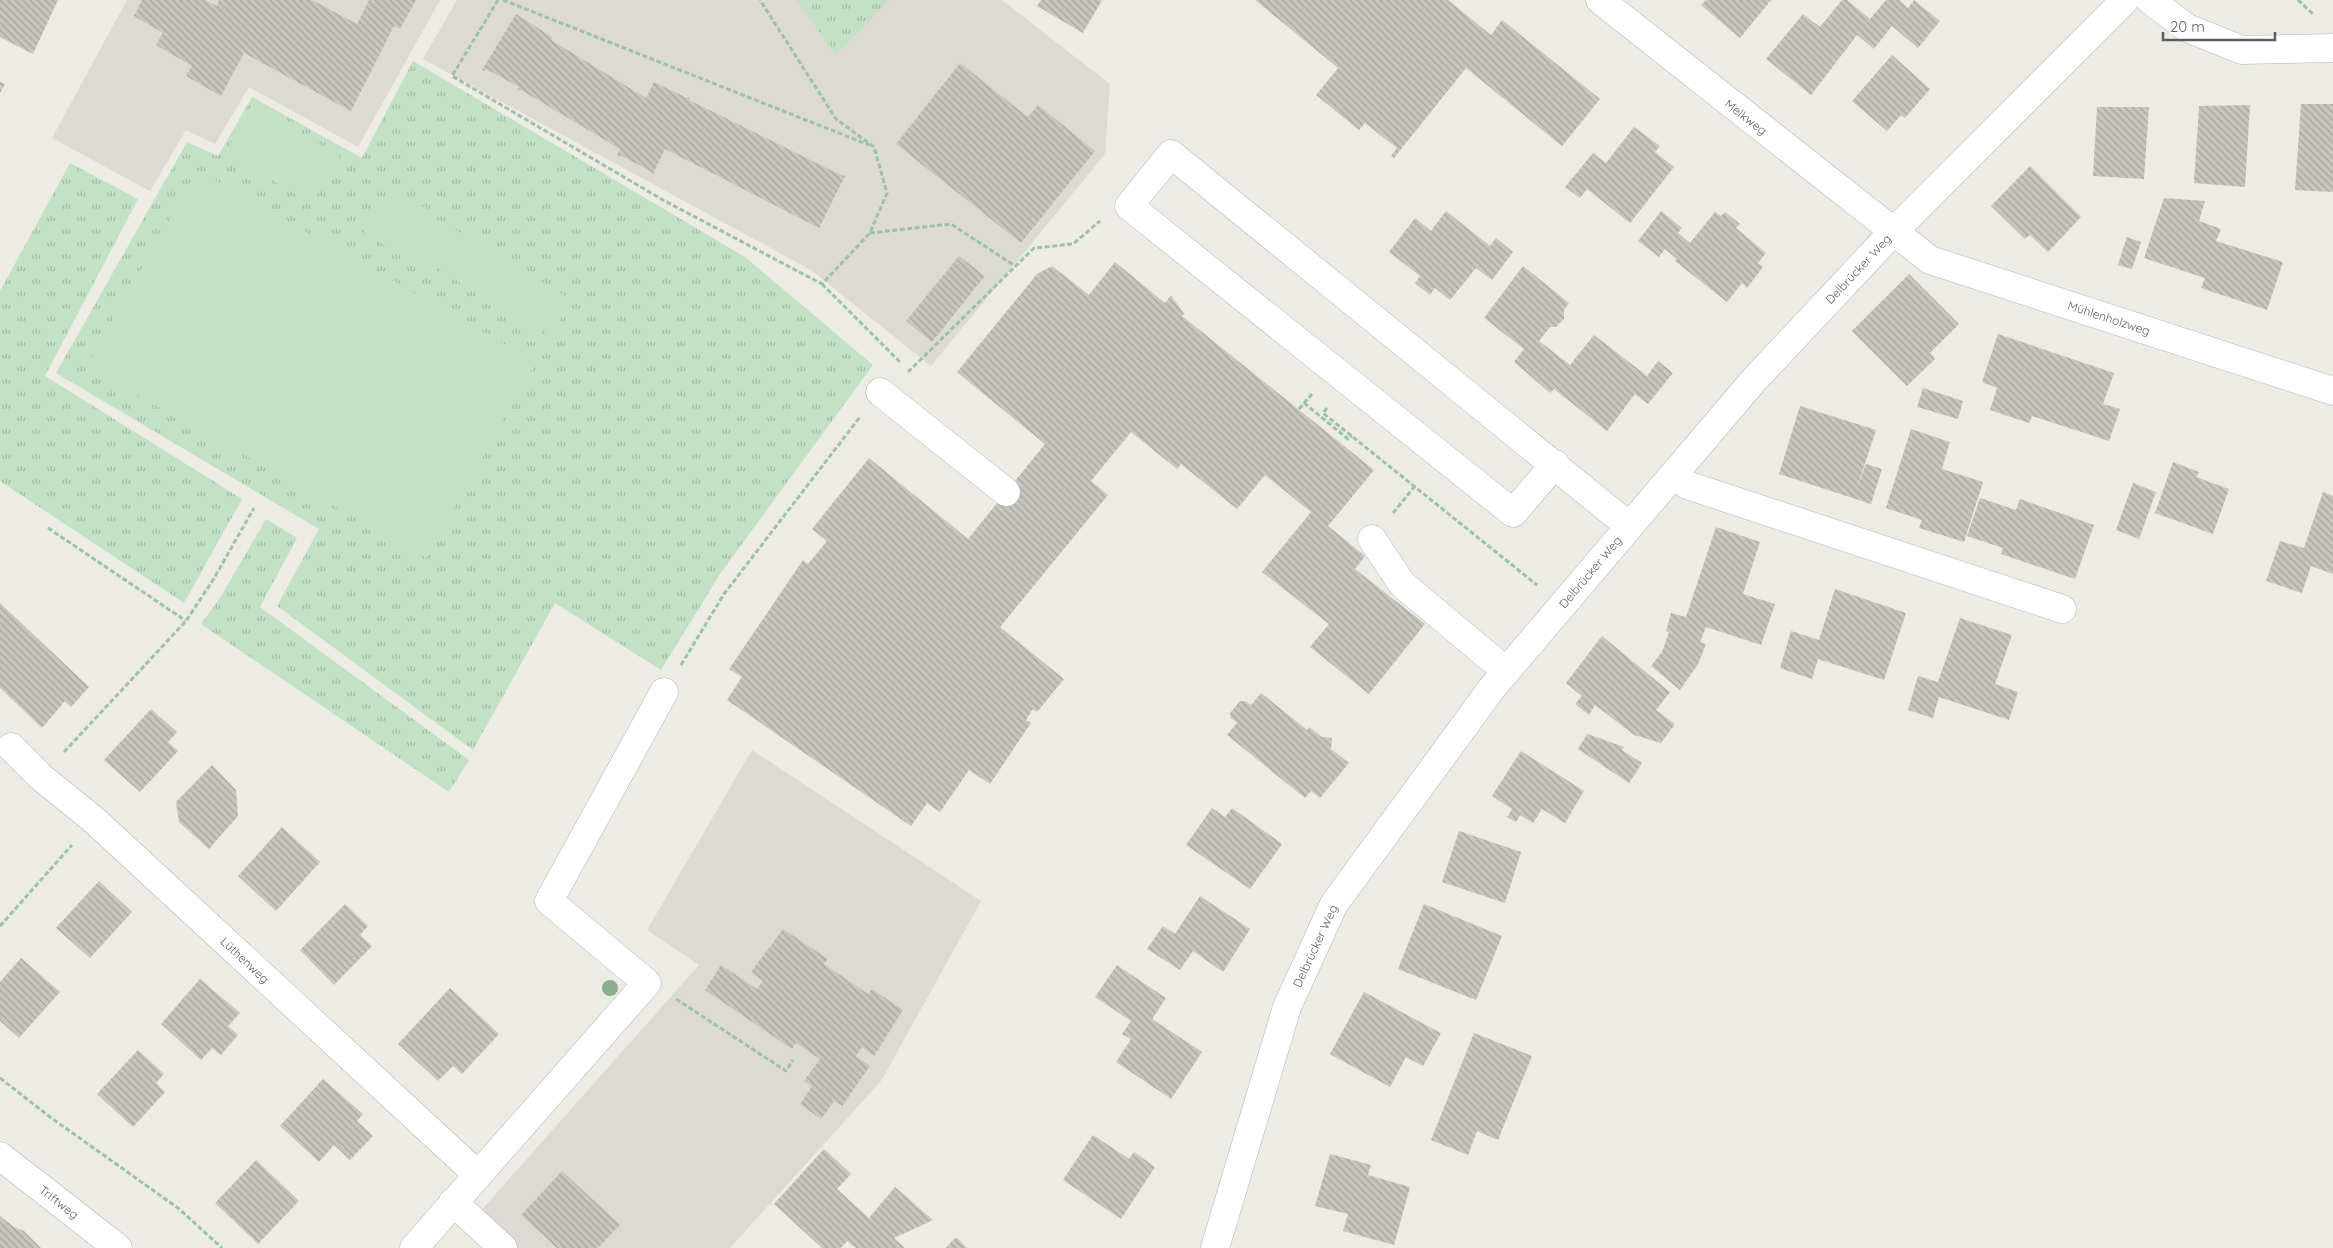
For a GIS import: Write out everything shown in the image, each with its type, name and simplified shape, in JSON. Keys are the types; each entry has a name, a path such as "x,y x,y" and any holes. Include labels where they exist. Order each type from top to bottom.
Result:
{"street":[{"name":"Melkweg","path":"1600,0 1893,232"},
{"name":"Delbrücker Weg","path":"1215,1248 1287,1007 1334,904 1492,688 1754,380 1893,232 2125,0"},
{"path":"2150,0 2187,28 2242,50 2333,48"},
{"path":"1555,464 1513,513 1130,206 1171,154 1555,464 1630,526"},
{"name":"Mühlenholzweg","path":"1893,232 1930,260 2333,391"},
{"path":"880,392 1006,492"},
{"path":"1675,474 1687,485 2062,609"},
{"path":"1372,539 1402,584 1506,671"},
{"path":"414,1248 647,983 549,900 664,692"},
{"name":"Lüthenweg","path":"11,747 41,777 94,820 478,1175"},
{"name":"Triftweg","path":"0,1156 118,1248"},
{"path":"454,1202 503,1248"}],"path":[{"path":"498,0 452,76 663,200 822,284 909,371"},
{"path":"502,0 874,147"},
{"path":"760,0 836,119 874,147 887,192 870,233 822,284"},
{"path":"664,692 724,594 880,392 909,371 1034,248 1073,244 1103,218 1130,206"},
{"path":"870,233 951,224 1015,266"},
{"path":"1299,409 1313,392"},
{"path":"1304,403 1348,439 1352,436"},
{"path":"1328,406 1323,413 1538,585"},
{"path":"41,777 186,621 213,580 254,508"},
{"path":"48,528 186,621"},
{"path":"0,926 94,820"},
{"path":"647,983 672,996 786,1071 793,1060"},
{"path":"0,1078 50,1118 178,1208 222,1248"}],"shaded area":[{"path":"127,0 440,0 358,147 249,87 215,144 186,130 150,191 52,138"},
{"path":"457,0 1002,0 1110,84 1105,154 931,366 811,270 423,59"},
{"path":"752,750 981,901 881,1081 730,1248 517,1248 479,1213 699,965 647,930"}],"green space":[{"path":"796,0 889,0 836,55"},
{"path":"413,61 745,257 873,365 720,574 661,670 555,603 473,750 277,606 319,529 56,373 187,142 218,156 252,97 362,158"},
{"path":"253,106 340,156 312,203 225,153"},
{"path":"70,163 138,199 45,376 242,499 184,603 0,481 0,291"},
{"path":"197,170 536,362 426,558 87,366"},
{"path":"390,187 436,214 435,218 572,300 551,336 413,254 410,260 363,233"},
{"path":"266,519 297,538 260,607 469,760 449,792 201,624 220,598"}],"building":[{"path":"0,0 58,0 33,54 0,37"},
{"path":"142,0 205,0 217,6 219,0 312,0 357,24 369,0 416,0 400,29 394,26 351,111 244,53 221,96 186,76 192,66 156,45 163,33 134,16"},
{"path":"1041,0 1102,0 1083,33 1037,6"},
{"path":"1255,0 1448,0 1491,35 1502,20 1600,99 1562,146 1466,68 1394,158 1391,156 1397,148 1365,123 1359,130 1316,95 1338,68"},
{"path":"1706,0 1771,0 1740,38 1701,5"},
{"path":"1842,0 1847,0 1870,19 1886,0 1899,0 1908,8 1914,0 1940,21 1918,48 1892,26 1874,49 1857,35 1811,95 1766,59 1803,14 1820,27"},
{"path":"516,14 552,37 551,40 646,98 654,82 687,98 690,97 689,100 843,176 846,174 819,228 665,149 653,174 620,155 619,157 617,155 620,149 521,90 517,90 519,87 486,69 485,71 482,70"},
{"path":"1892,55 1930,89 1905,118 1901,115 1887,131 1852,101"},
{"path":"960,63 1028,117 1038,105 1095,151 1021,243 896,144"},
{"path":"0,82 5,84 0,93"},
{"path":"2301,104 2333,104 2333,192 2295,190"},
{"path":"2250,105 2245,187 2194,183 2199,106"},
{"path":"2097,107 2149,107 2144,179 2093,176"},
{"path":"1634,127 1660,146 1655,152 1674,167 1630,223 1587,189 1580,198 1565,187 1593,153 1606,163"},
{"path":"2030,166 2081,217 2048,252 2030,235 2025,239 1991,206"},
{"path":"2164,198 2205,201 2199,221 2221,229 2216,241 2283,262 2267,310 2201,288 2205,278 2144,258"},
{"path":"1446,211 1490,246 1496,238 1513,252 1492,280 1476,268 1450,300 1435,288 1430,295 1415,283 1420,276 1389,252 1415,218 1431,231"},
{"path":"1661,211 1682,228 1678,233 1690,243 1715,212 1721,216 1725,212 1740,224 1736,228 1766,253 1758,263 1763,267 1747,288 1742,283 1727,302 1675,261 1677,259 1665,249 1659,257 1638,241"},
{"path":"2127,237 2141,242 2132,269 2118,265"},
{"path":"959,256 985,276 932,342 906,321"},
{"path":"1115,262 1165,303 1171,295 1184,314 1182,316 1374,470 1328,526 1365,556 1355,569 1425,624 1369,694 1310,647 1329,624 1262,572 1311,512 1265,475 1237,509 1181,464 1177,469 1131,432 1091,481 1108,495 1000,627 1064,679 1037,712 1033,709 1026,720 1031,723 990,784 969,770 940,812 927,803 911,826 727,700 742,677 729,669 803,560 808,564 827,541 812,529 869,458 968,539 1045,444 957,372 1037,274 1052,266 1089,295"},
{"path":"1523,266 1569,303 1564,310 1564,319 1556,327 1550,327 1539,341 1570,365 1594,335 1647,376 1658,361 1673,373 1648,404 1635,394 1607,431 1554,389 1550,393 1514,362 1524,349 1484,318"},
{"path":"1909,274 1959,324 1930,353 1935,359 1907,386 1852,331"},
{"path":"1998,334 2114,373 2103,404 2120,409 2109,441 2032,416 2029,423 1990,410 1997,388 1982,382"},
{"path":"1923,388 1963,401 1958,419 1917,407"},
{"path":"1800,406 1876,430 1857,488 1866,464 1882,469 1871,504 1779,474"},
{"path":"1911,429 1950,442 1942,469 1983,482 1964,542 1919,528 1922,520 1886,508"},
{"path":"2173,462 2199,472 2196,477 2229,489 2213,534 2155,513"},
{"path":"2133,483 2156,492 2139,539 2116,530"},
{"path":"2323,492 2333,496 2333,574 2311,566 2302,593 2266,581 2280,541 2304,548"},
{"path":"1980,498 2016,510 2020,499 2094,525 2075,579 2001,554 2003,548 1967,536"},
{"path":"1716,527 1760,542 1743,594 1775,604 1761,645 1706,627 1700,642 1706,644 1698,664 1680,690 1651,666 1662,652 1669,632 1666,631 1671,613 1686,617"},
{"path":"1835,589 1906,613 1884,680 1818,659 1812,679 1780,668 1791,631 1819,640"},
{"path":"0,603 89,687 71,707 65,701 42,728 0,688"},
{"path":"1960,618 2012,635 1995,684 2018,692 2009,720 1939,697 1933,718 1908,710 1918,676 1938,682"},
{"path":"1602,636 1670,692 1656,710 1675,724 1661,743 1634,735 1595,705 1589,715 1575,704 1582,696 1566,683"},
{"path":"1261,693 1307,730 1309,727 1322,737 1332,738 1331,749 1349,763 1320,798 1311,791 1305,798 1227,735 1237,723 1231,718 1230,713 1240,701 1245,701 1251,705"},
{"path":"151,709 177,732 168,742 178,751 140,792 104,760"},
{"path":"1587,734 1624,747 1622,750 1642,763 1629,783 1578,749"},
{"path":"1521,751 1584,791 1565,823 1542,809 1533,823 1520,815 1516,822 1507,817 1512,809 1492,796"},
{"path":"212,765 236,790 238,816 209,849 179,822 176,802"},
{"path":"1212,808 1225,817 1232,808 1282,844 1250,889 1186,845"},
{"path":"282,827 320,862 276,911 238,876"},
{"path":"1459,831 1521,852 1505,903 1442,882"},
{"path":"99,881 132,912 90,958 56,928"},
{"path":"1200,896 1250,929 1223,972 1193,951 1180,970 1147,949 1163,926 1175,934"},
{"path":"345,904 368,926 360,935 372,946 334,985 300,950"},
{"path":"1424,904 1502,936 1476,1000 1398,969"},
{"path":"783,929 828,959 824,964 868,994 872,989 903,1010 874,1056 862,1047 856,1056 870,1066 842,1106 834,1101 821,1119 800,1104 812,1086 804,1081 820,1059 796,1043 792,1049 705,990 721,965 757,989 763,981 751,972"},
{"path":"21,958 60,992 19,1038 0,1021 0,982"},
{"path":"1117,965 1166,998 1152,1019 1202,1052 1171,1099 1116,1062 1131,1039 1122,1034 1131,1021 1095,997"},
{"path":"200,979 240,1013 228,1026 238,1035 221,1055 212,1048 201,1060 161,1024"},
{"path":"450,988 499,1034 462,1074 453,1066 438,1081 398,1044"},
{"path":"1364,992 1441,1033 1423,1066 1406,1057 1390,1087 1330,1054"},
{"path":"1474,1033 1532,1056 1498,1140 1477,1131 1468,1155 1431,1140"},
{"path":"138,1050 164,1074 156,1083 165,1092 133,1127 97,1094"},
{"path":"323,1079 363,1114 357,1121 373,1136 350,1160 334,1145 319,1162 280,1126"},
{"path":"1093,1135 1129,1159 1134,1152 1155,1167 1121,1219 1063,1180"},
{"path":"824,1149 851,1174 837,1189 869,1218 895,1187 933,1220 894,1238 905,1248 856,1248 847,1241 841,1248 822,1248 774,1204"},
{"path":"1330,1154 1371,1165 1368,1175 1410,1187 1394,1245 1343,1231 1348,1214 1315,1206"},
{"path":"256,1160 299,1201 258,1244 215,1203"},
{"path":"562,1171 620,1225 598,1248 557,1248 521,1215"},
{"path":"0,1216 14,1227 24,1231 41,1248 0,1248"},
{"path":"956,1237 967,1248 946,1248"}]}
